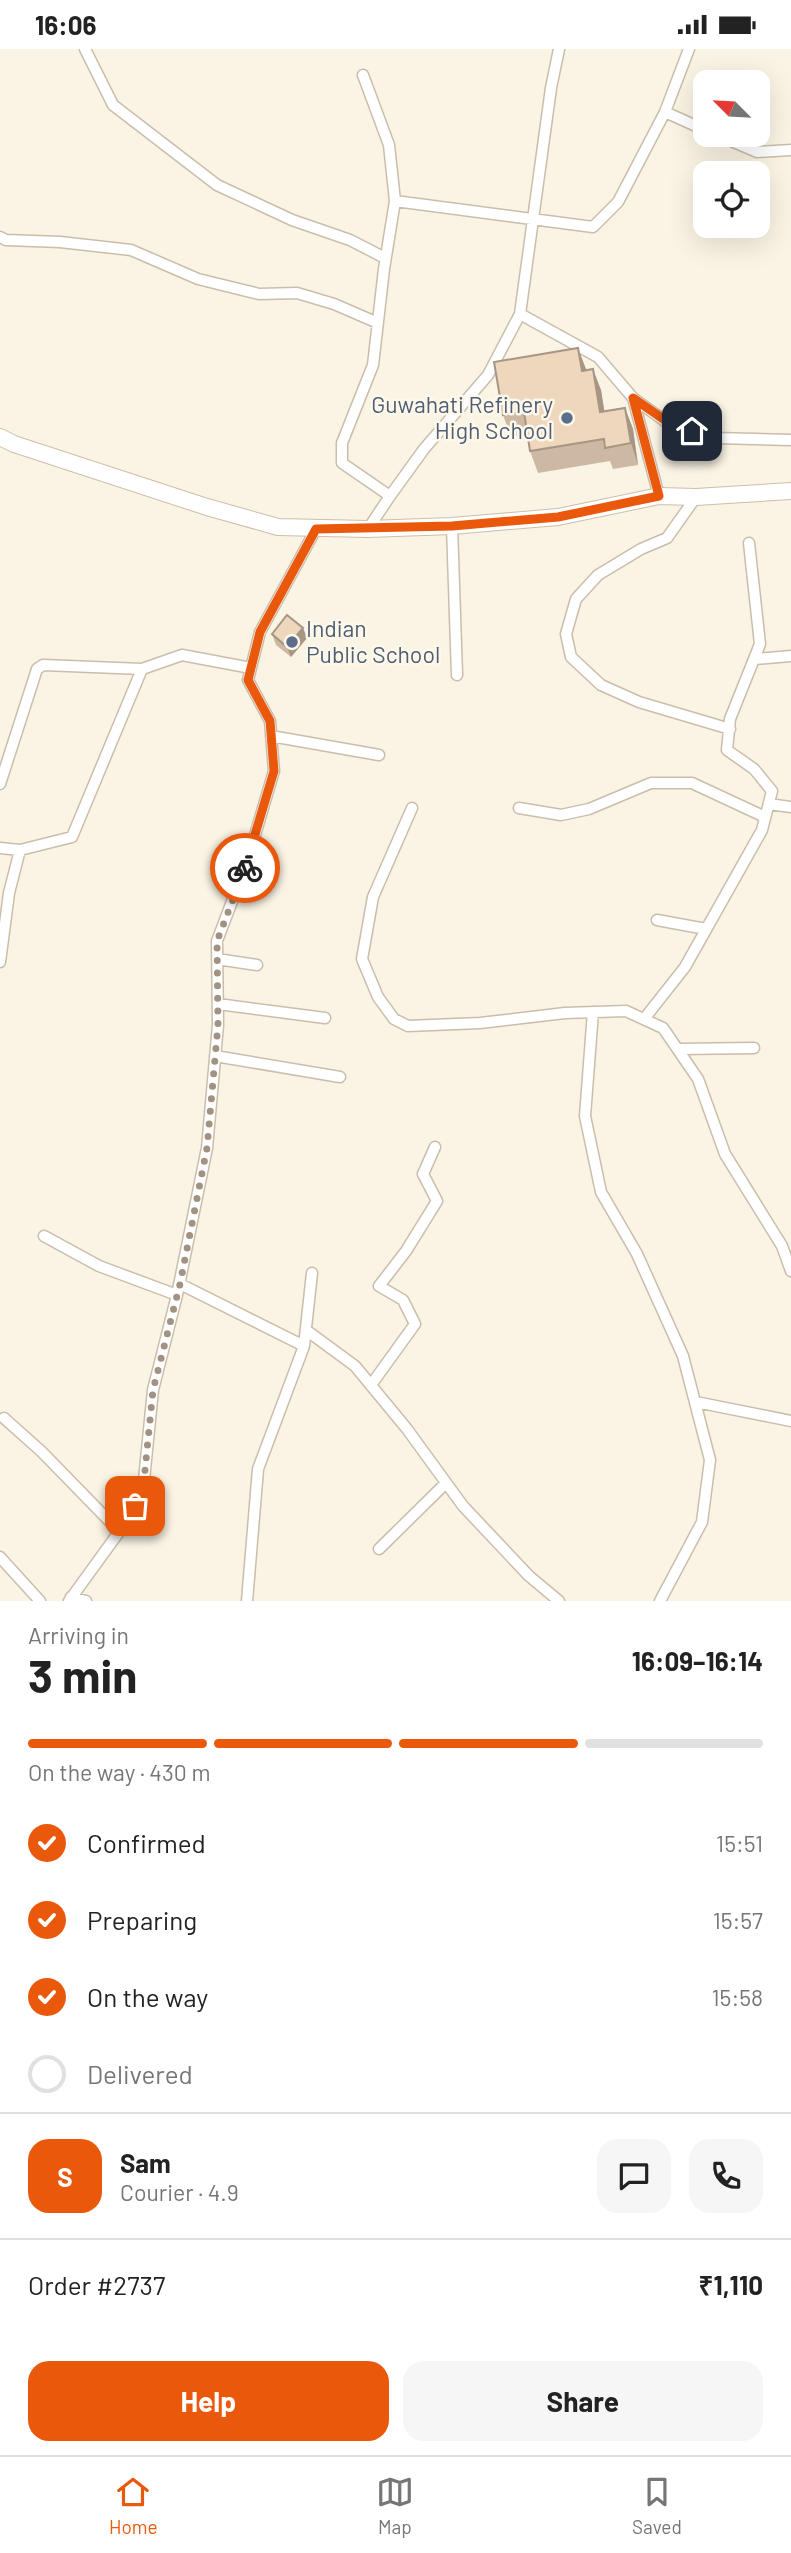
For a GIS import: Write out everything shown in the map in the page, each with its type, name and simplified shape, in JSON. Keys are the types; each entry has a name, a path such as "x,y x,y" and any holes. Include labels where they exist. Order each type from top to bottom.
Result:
{"street":[{"path":"85,49 113,105 217,185 292,220 350,240 385,258"},
{"path":"368,529 424,449 488,375 520,314 531,220 559,49"},
{"path":"395,201 593,227 618,202 665,112 689,49"},
{"path":"363,75 389,145 395,201 385,258 373,365 342,443 342,463 390,496"},
{"path":"665,112 693,125"},
{"path":"745,147 757,152 791,150"},
{"path":"0,237 6,240 60,242 131,250 198,279 259,294 297,293 377,323"},
{"path":"520,314 598,357 633,398 669,423 715,438 791,440"},
{"path":"633,398 659,496"},
{"path":"5,441 207,507 278,527 368,529 452,526 558,517 659,496 696,497 791,491"},
{"path":"696,497 667,538 641,549 598,575 576,599 566,633 571,657 601,685 639,702 730,729"},
{"path":"452,526 457,675"},
{"path":"86,1601 70,1599 120,1531 143,1490 153,1390 179,1289 207,1148 218,1004 217,941 247,862 274,771 270,721 248,680 260,632 316,529"},
{"path":"645,1019 685,967 762,830 772,791 754,769 727,750 730,719 760,644 749,543"},
{"path":"0,783 37,669 43,665 142,669 182,655 251,668"},
{"path":"755,659 791,656"},
{"path":"0,848 20,850 72,837 142,669"},
{"path":"271,736 379,755"},
{"path":"519,808 561,815 589,810 652,783 692,783 765,817"},
{"path":"769,804 791,807"},
{"path":"412,808 373,897 362,959 378,997 394,1019 408,1026 480,1023 565,1013 626,1011 663,1028 698,1079 725,1154 782,1245 791,1271"},
{"path":"0,962 9,893 20,850"},
{"path":"657,920 706,929"},
{"path":"218,959 257,965"},
{"path":"218,1004 325,1018"},
{"path":"593,1012 585,1116 601,1192 637,1254 683,1356 710,1460 702,1522 660,1601"},
{"path":"679,1049 754,1048"},
{"path":"215,1056 340,1077"},
{"path":"371,1385 415,1324 403,1300 379,1286 406,1251 437,1201 422,1174 435,1147"},
{"path":"44,1236 99,1265 179,1289 304,1346"},
{"path":"247,1601 258,1469 304,1346 312,1273"},
{"path":"306,1330 355,1366 407,1429 463,1506 529,1576 559,1601"},
{"path":"696,1402 791,1421"},
{"path":"4,1418 42,1452 120,1531"},
{"path":"379,1549 446,1483"},
{"path":"0,1557 40,1601"}],"building":[{"path":"578,348 582,371 593,369 600,412 625,408 631,443 605,448 604,439 530,451 524,412 503,415 494,362"},
{"path":"287,615 303,628 287,647 272,634"}],"way so far":[{"path":"135,1506 143,1490 153,1390 180,1284 207,1148 218,1025 217,941 245,868"}],"place":[{"name":"Guwahati Refinery High School","path":"567,418"},
{"name":"Indian Public School","path":"292,642"}],"route":[{"path":"245,868 274,771 270,721 248,680 260,632 316,529 452,526 558,517 659,496 633,398 669,423 692,431"}]}
